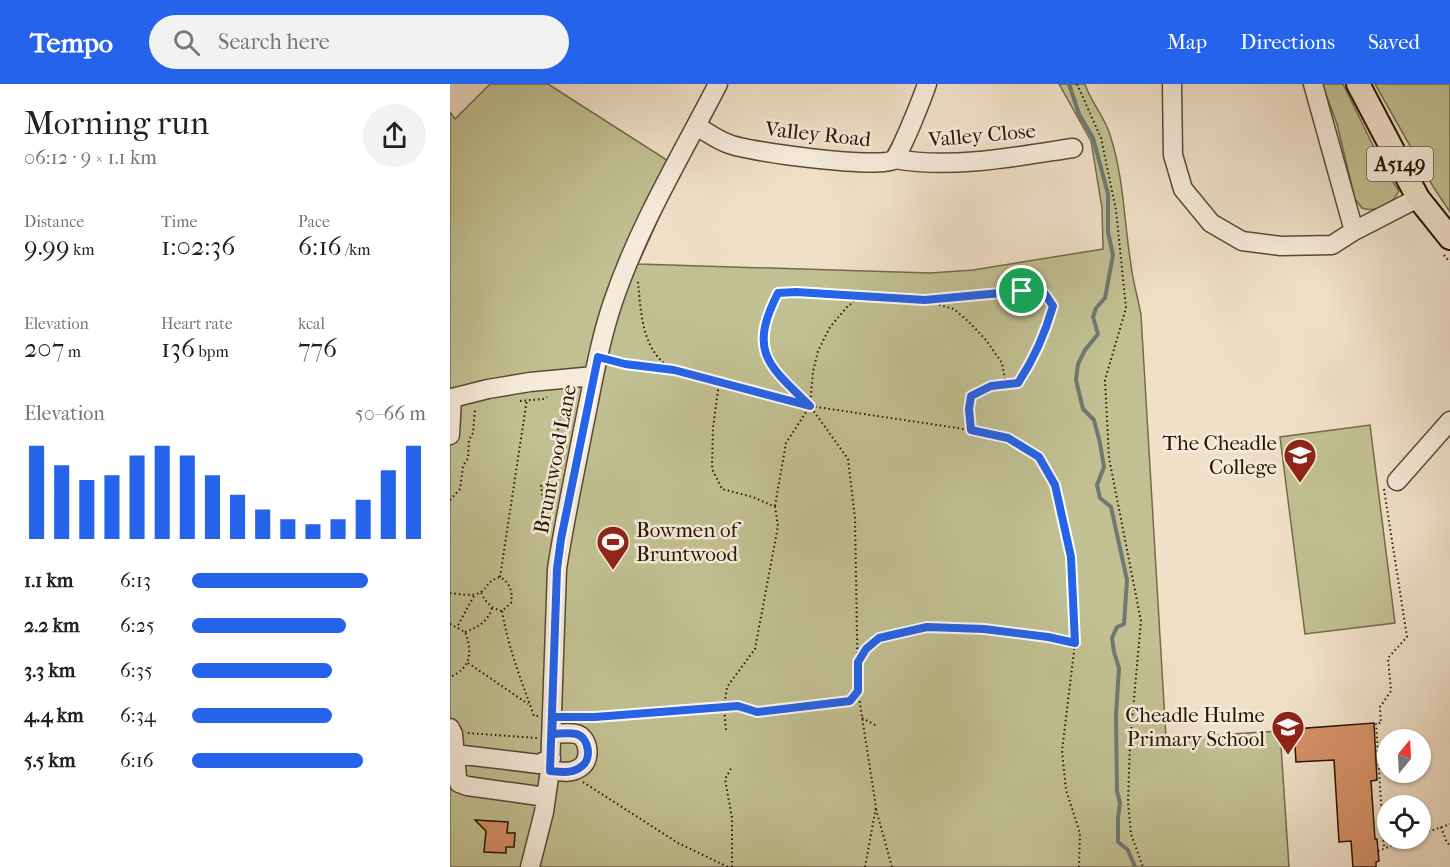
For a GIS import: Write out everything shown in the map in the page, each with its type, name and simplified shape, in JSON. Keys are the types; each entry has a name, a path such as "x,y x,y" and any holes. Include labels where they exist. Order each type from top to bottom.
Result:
{"main road":[{"name":"A5149","path":"1358,84 1418,198 1450,238"}],"street":[{"name":"Bruntwood Lane","path":"530,867 546,797 554,748 557,569 561,539 598,357 612,303 625,270 674,164 718,84"},
{"name":"Valley Road","path":"696,126 718,139 742,148 879,163 894,159 899,155 927,84"},
{"path":"1172,84 1173,155 1183,189 1211,223 1242,241 1281,246 1332,245 1418,198"},
{"path":"1313,84 1354,231"},
{"name":"Valley Close","path":"894,159 920,163 947,163 1073,148"},
{"path":"450,435 451,398 530,382 594,376"},
{"path":"1390,484 1450,421"},
{"path":"457,730 455,754 459,783 546,797"},
{"path":"455,754 540,764 554,748"}],"path":[{"path":"1077,84 1101,138 1116,210 1126,308 1105,380 1109,458 1141,621 1130,743 1128,802 1131,834 1143,867"},
{"path":"625,270 637,279 642,326 657,358 674,370"},
{"path":"892,867 876,807 858,691 855,519 848,459 810,406 775,371 762,344 766,317 778,293 925,300 1022,291 1045,294 1053,306 1034,359 1018,383 991,386 971,396 969,409 971,430"},
{"path":"726,730 724,708 727,687 755,649 778,526 775,507 786,443 810,406 813,372 818,351 830,327 860,296"},
{"path":"925,300 954,309 969,322 986,340 1002,363 1006,384"},
{"path":"598,357 625,364 674,370 810,406 971,430 1008,438 1039,457 1055,485 1071,557 1075,643 1062,750 1066,790 1080,833 1079,867"},
{"path":"500,577 530,382"},
{"path":"719,383 713,428 712,470 722,489 753,497 775,507"},
{"path":"450,500 460,489 463,466 468,458 469,440 473,433 475,409"},
{"path":"1381,795 1376,723 1381,723 1380,707 1390,691 1388,658 1407,637 1390,484"},
{"path":"450,491 455,494"},
{"path":"450,593 475,594 481,592 493,579 500,577"},
{"path":"481,592 492,608 502,611 508,608 512,597 510,585 500,577"},
{"path":"457,627 475,594"},
{"path":"465,632 485,622 492,608"},
{"path":"502,611 508,644 530,706 554,748 678,843 730,867 732,818 725,779 732,767"},
{"path":"450,624 465,632 470,645 468,663 462,670 450,677"},
{"path":"858,662 866,649 879,638 927,627 984,629 1048,637 1075,643"},
{"path":"468,663 530,706"},
{"path":"457,730 554,748 595,717 738,706 757,712 850,701 858,691"},
{"path":"862,718 877,726"},
{"path":"871,867 865,865 876,807"},
{"path":"1431,831 1450,824"},
{"path":"1441,827 1450,845"},
{"path":"1378,851 1384,849"}],"shaded area":[{"path":"490,84 548,84 681,169 638,264 930,273 973,270 1103,249 1102,208 1091,141 1059,84 1085,84 1109,131 1115,154 1132,271 1141,315 1166,738 1280,731 1289,867 450,867 450,112 455,119"},
{"path":"1322,84 1343,84 1385,170 1399,191 1383,207 1362,208 1355,199 1337,124"},
{"path":"1375,84 1450,84 1450,212 1434,188"},
{"path":"1370,425 1395,623 1305,634 1280,437"}],"building":[{"path":"1374,723 1377,780 1371,781 1379,861 1376,862 1376,867 1353,867 1351,841 1339,842 1334,760 1296,762 1294,729"},
{"path":"475,820 508,822 507,833 515,833 514,847 506,847 506,853 484,852 486,831"}],"waterway":[{"path":"1069,84 1079,114 1093,138 1108,194 1108,232 1113,255 1105,298 1096,308 1093,317 1098,334 1085,350 1078,364 1076,380 1083,409 1094,420 1100,443 1104,467 1097,485 1100,498 1111,507 1127,580 1124,624 1117,627 1112,638 1119,668 1116,715 1117,791 1120,803 1118,842 1128,850 1135,867"}],"place":[{"name":"The Cheadle College","path":"1300,484"},
{"name":"Bowmen of Bruntwood","path":"613,571"},
{"name":"Cheadle Hulme Primary School","path":"1288,756"}],"route":[{"path":"1022,291 1045,294 1053,306 1047,327 1034,359 1018,383 991,386 971,396 969,409 971,430 1008,438 1039,457 1055,485 1071,557 1075,643 1048,637 984,629 927,627 879,638 866,649 858,662 858,691 850,701 757,712 738,706 595,717 553,717 552,734 581,736 587,747 588,756 581,768 567,772 550,771 557,569 598,357 625,364 674,370 810,406 775,371 762,344 766,317 778,293 796,292 925,300 1022,291"}]}
